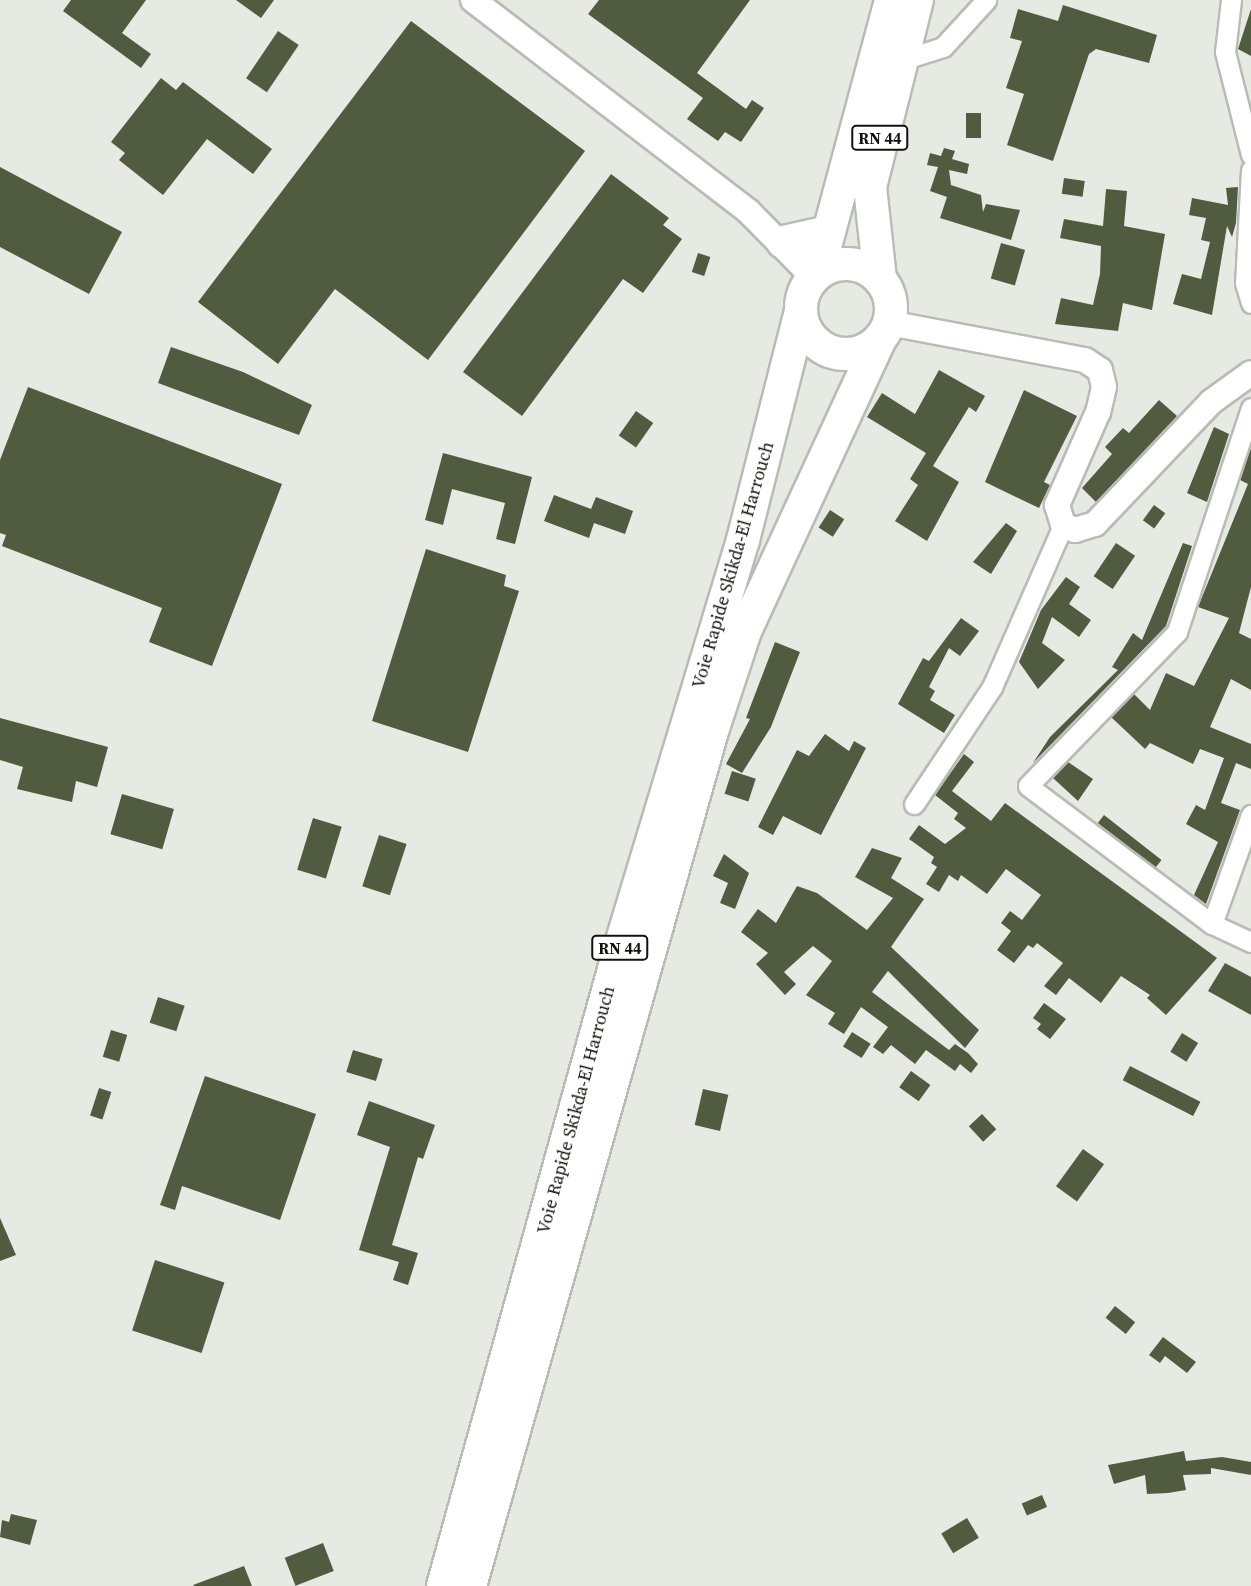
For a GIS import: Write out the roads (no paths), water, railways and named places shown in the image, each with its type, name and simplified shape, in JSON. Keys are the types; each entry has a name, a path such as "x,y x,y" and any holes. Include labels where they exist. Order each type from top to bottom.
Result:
{"highway":[{"name":"Voie Rapide Skikda-El Harrouch","path":"443,1586 621,944 743,540 801,311 816,275 891,0"},
{"name":"RN 44","path":"880,279 870,187 916,0"},
{"path":"783,242 828,232"},
{"path":"801,311 805,328 831,352 849,354 885,331 890,300 880,279 850,264 816,275"},
{"name":"Voie Rapide Skikda-El Harrouch","path":"470,1586 634,994 745,631 885,331"}],"street":[{"path":"473,0 783,242 816,275"},
{"path":"902,60 943,47 986,0"},
{"path":"1231,0 1225,52 1251,155"},
{"path":"1251,170 1245,283 1251,303"},
{"path":"885,331 1085,360 1100,370 1104,387 1098,412 1058,500 1063,525 992,687 914,804"},
{"path":"1063,525 1082,530 1095,524 1211,402 1251,373"},
{"path":"1251,408 1177,632 1028,786 1212,924 1251,942"},
{"path":"1212,924 1251,815"}]}
